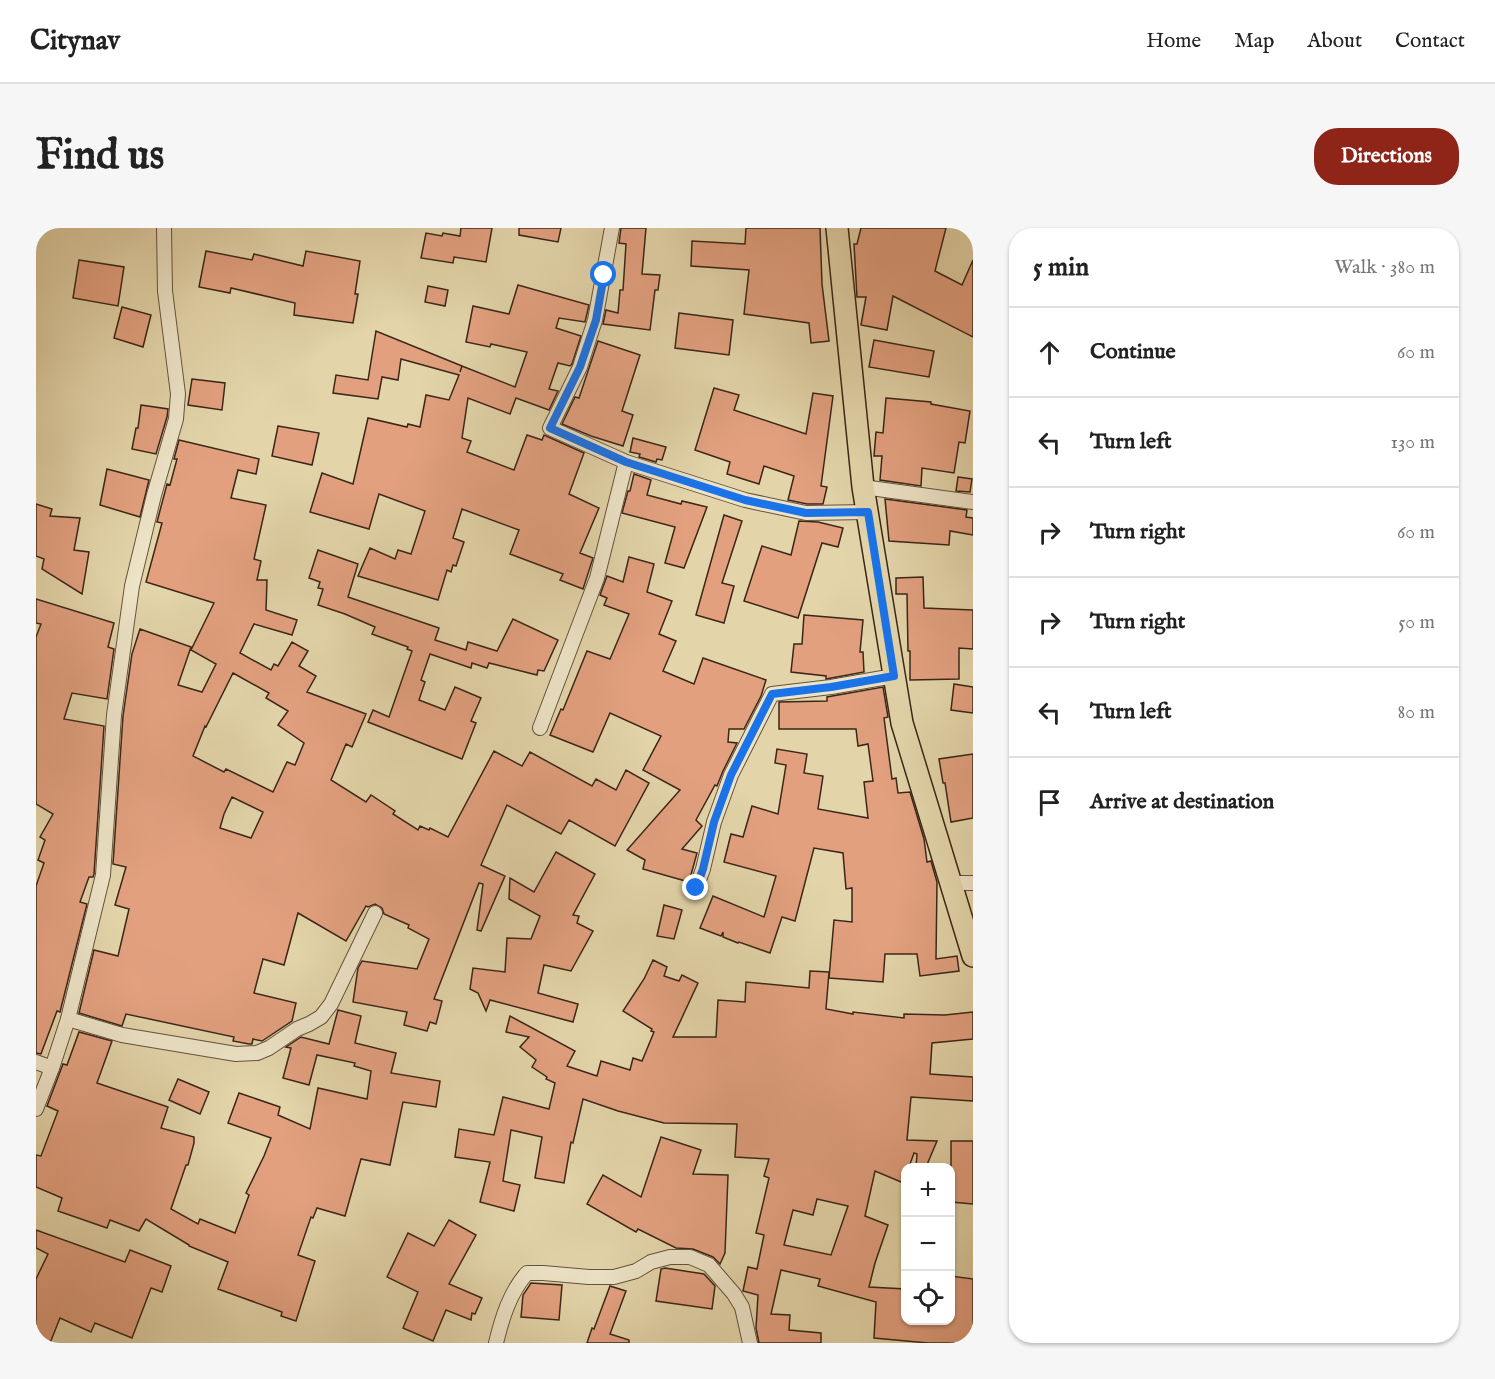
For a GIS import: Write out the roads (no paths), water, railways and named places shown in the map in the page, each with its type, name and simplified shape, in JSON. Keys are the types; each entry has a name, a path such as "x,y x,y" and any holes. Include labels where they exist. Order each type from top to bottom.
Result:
{"main road":[{"path":"837,228 863,487 902,723 973,956"}],"street":[{"path":"36,1109 68,1019 103,875 114,715 132,586 154,495 176,419 178,394 165,291 164,228"},
{"path":"612,228 596,320 580,367 550,428 626,462 745,500 806,513 868,512"},
{"path":"540,728 597,578 626,462"},
{"path":"863,487 973,502"},
{"path":"696,888 714,822 731,775 772,694 894,676"},
{"path":"951,883 973,883"},
{"path":"68,1019 122,1035 236,1054 257,1053 321,1017 331,1004 375,913"},
{"path":"36,1062 51,1068"},
{"path":"496,1343 502,1318 518,1283 527,1273 590,1277 614,1276 636,1271 651,1262 670,1257 690,1257 709,1265 742,1307 750,1343"}]}
